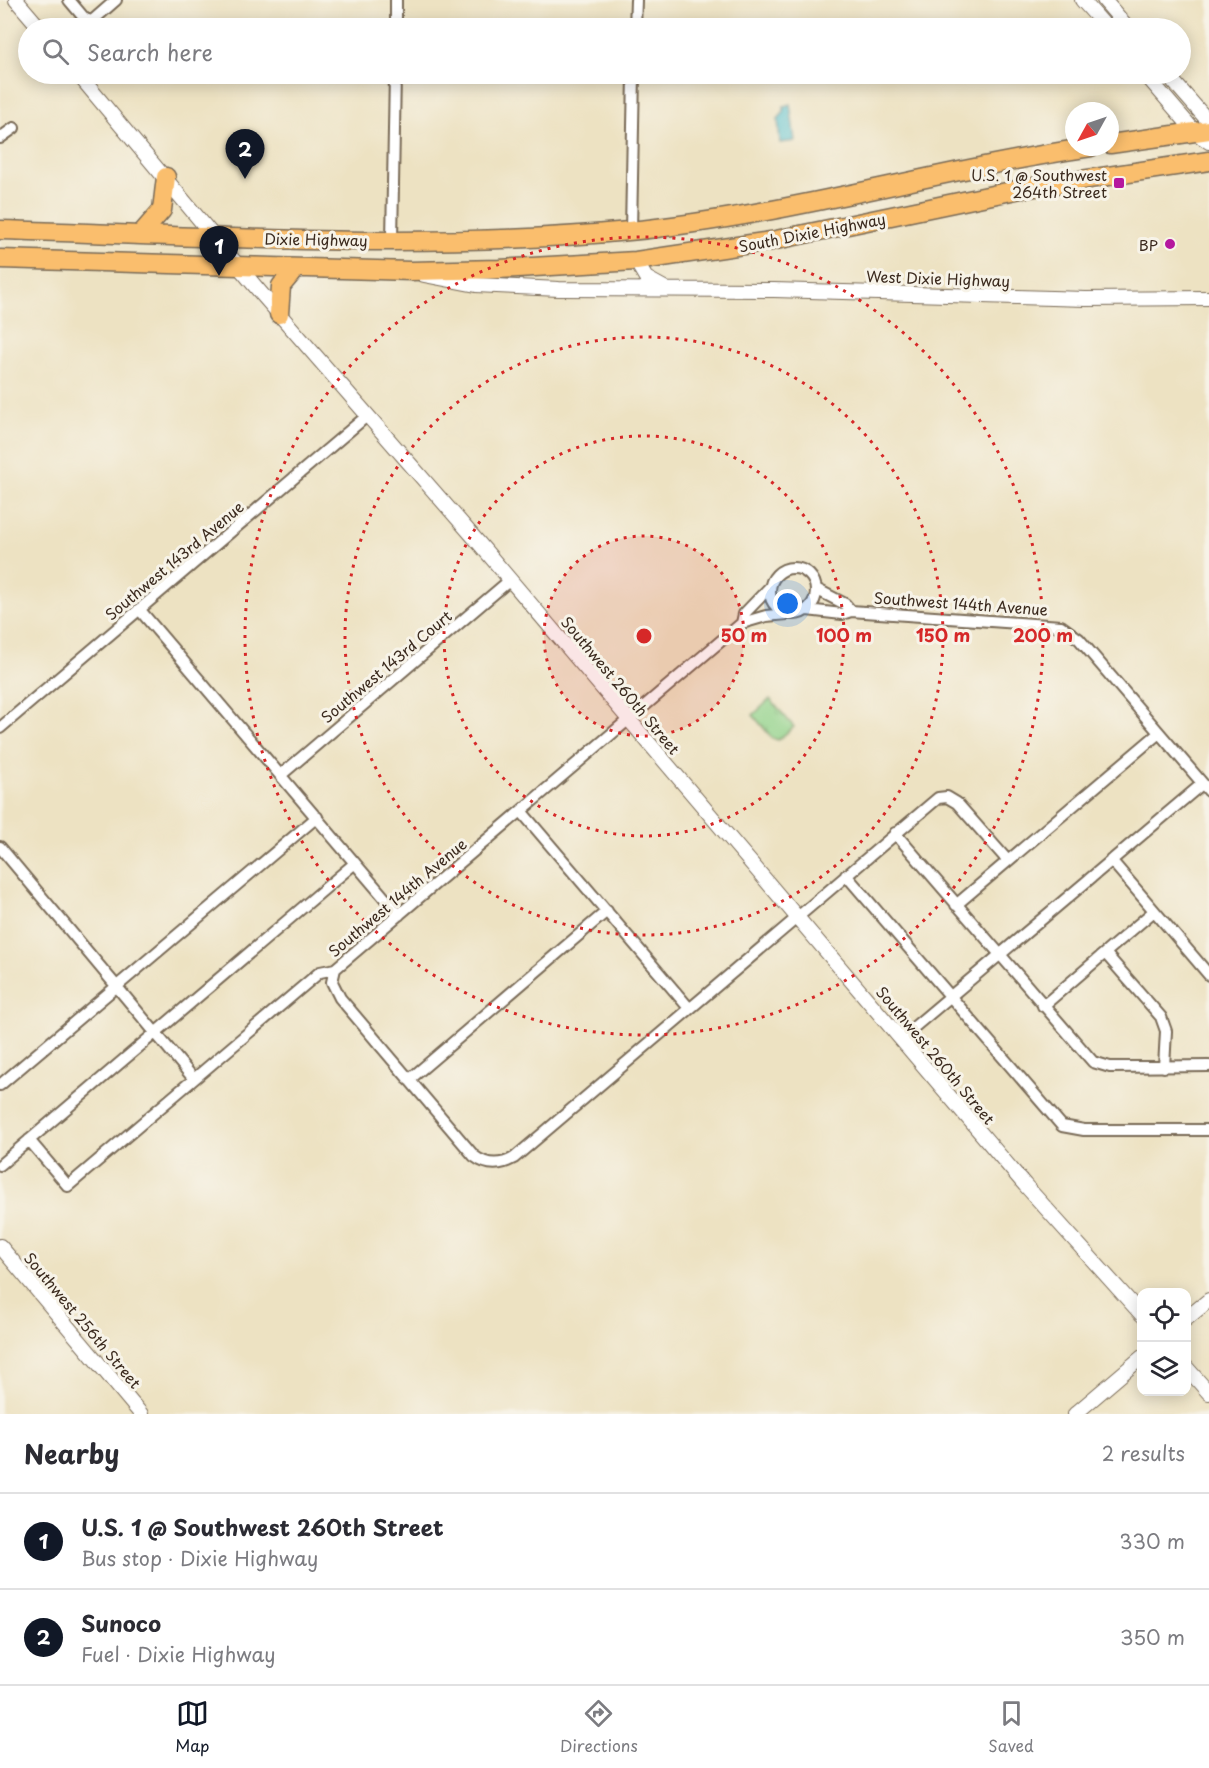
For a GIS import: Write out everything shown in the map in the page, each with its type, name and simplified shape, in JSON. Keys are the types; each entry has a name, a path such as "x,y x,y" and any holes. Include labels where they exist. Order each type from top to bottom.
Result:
{"highway":[{"path":"1119,143 1206,132"},
{"name":"South Dixie Highway","path":"631,231 761,212 1065,152"},
{"name":"South Dixie Highway","path":"411,271 500,269 636,261 771,241 1021,189 1209,161"},
{"path":"141,234 162,210 166,177"},
{"name":"Dixie Highway","path":"0,231 500,241 631,231"},
{"path":"631,231 636,261"},
{"name":"Dixie Highway","path":"0,259 411,271"},
{"path":"279,314 281,286 296,268"}],"street":[{"path":"16,0 31,18"},
{"path":"69,0 85,18"},
{"path":"95,18 116,0"},
{"path":"396,0 396,18"},
{"path":"635,18 636,0"},
{"path":"1082,0 1098,18"},
{"path":"1104,0 1119,18"},
{"name":"Southwest 260th Street","path":"87,84 238,266 510,580 1025,1185 1137,1310"},
{"path":"392,240 395,84"},
{"path":"631,231 634,84"},
{"path":"1156,84 1206,132"},
{"path":"1174,84 1206,132"},
{"path":"0,138 14,128"},
{"path":"636,261 646,278 666,289"},
{"name":"West Dixie Highway","path":"411,271 476,285 559,290 774,290 1086,299 1209,298"},
{"name":"Southwest 143rd Avenue","path":"0,728 368,415"},
{"path":"795,568 811,576 816,589 814,601 807,610 787,614 775,606 770,587 777,574 795,568"},
{"name":"Southwest 143rd Court","path":"281,775 510,580"},
{"name":"Southwest 144th Avenue","path":"742,623 744,614 770,587"},
{"name":"Southwest 144th Avenue","path":"816,589 845,604 851,611"},
{"path":"140,609 399,915"},
{"name":"Southwest 144th Avenue","path":"807,610 1061,626 1078,639 1206,788"},
{"name":"Southwest 144th Avenue","path":"29,1140 68,1186 320,972 335,969 742,623 766,616 787,614"},
{"path":"956,905 1159,733"},
{"path":"900,1039 1111,860 1206,788"},
{"path":"335,969 332,982 340,998 474,1156 489,1164 502,1163 514,1158 933,801 947,797 957,803 1008,861"},
{"path":"521,811 689,1008"},
{"path":"0,1085 317,817"},
{"path":"896,833 1093,1062 1110,1067 1209,1066"},
{"path":"0,847 194,1079"},
{"path":"1111,860 1209,975"},
{"path":"0,1165 355,863"},
{"path":"846,875 1062,1126 1084,1130 1209,1130"},
{"path":"409,1080 607,911"},
{"path":"1043,1006 1154,911"},
{"path":"1106,953 1161,1017 1166,1031 1164,1067"},
{"name":"Southwest 256th Street","path":"0,1246 141,1414"},
{"path":"1191,1315 1209,1300"},
{"path":"1075,1414 1137,1361"},
{"path":"1191,1373 1209,1393"}],"green space":[{"path":"770,699 794,727 778,740 772,738 753,715"}],"water":[{"path":"790,104 795,141 780,143 778,119 784,112 784,106"}],"place":[{"name":"Sunoco","path":"245,179"},
{"name":"U.S. 1 @ Southwest 264th Street","path":"1119,183"},
{"name":"BP","path":"1170,244"},
{"name":"U.S. 1 @ Southwest 260th Street","path":"219,276"}]}
